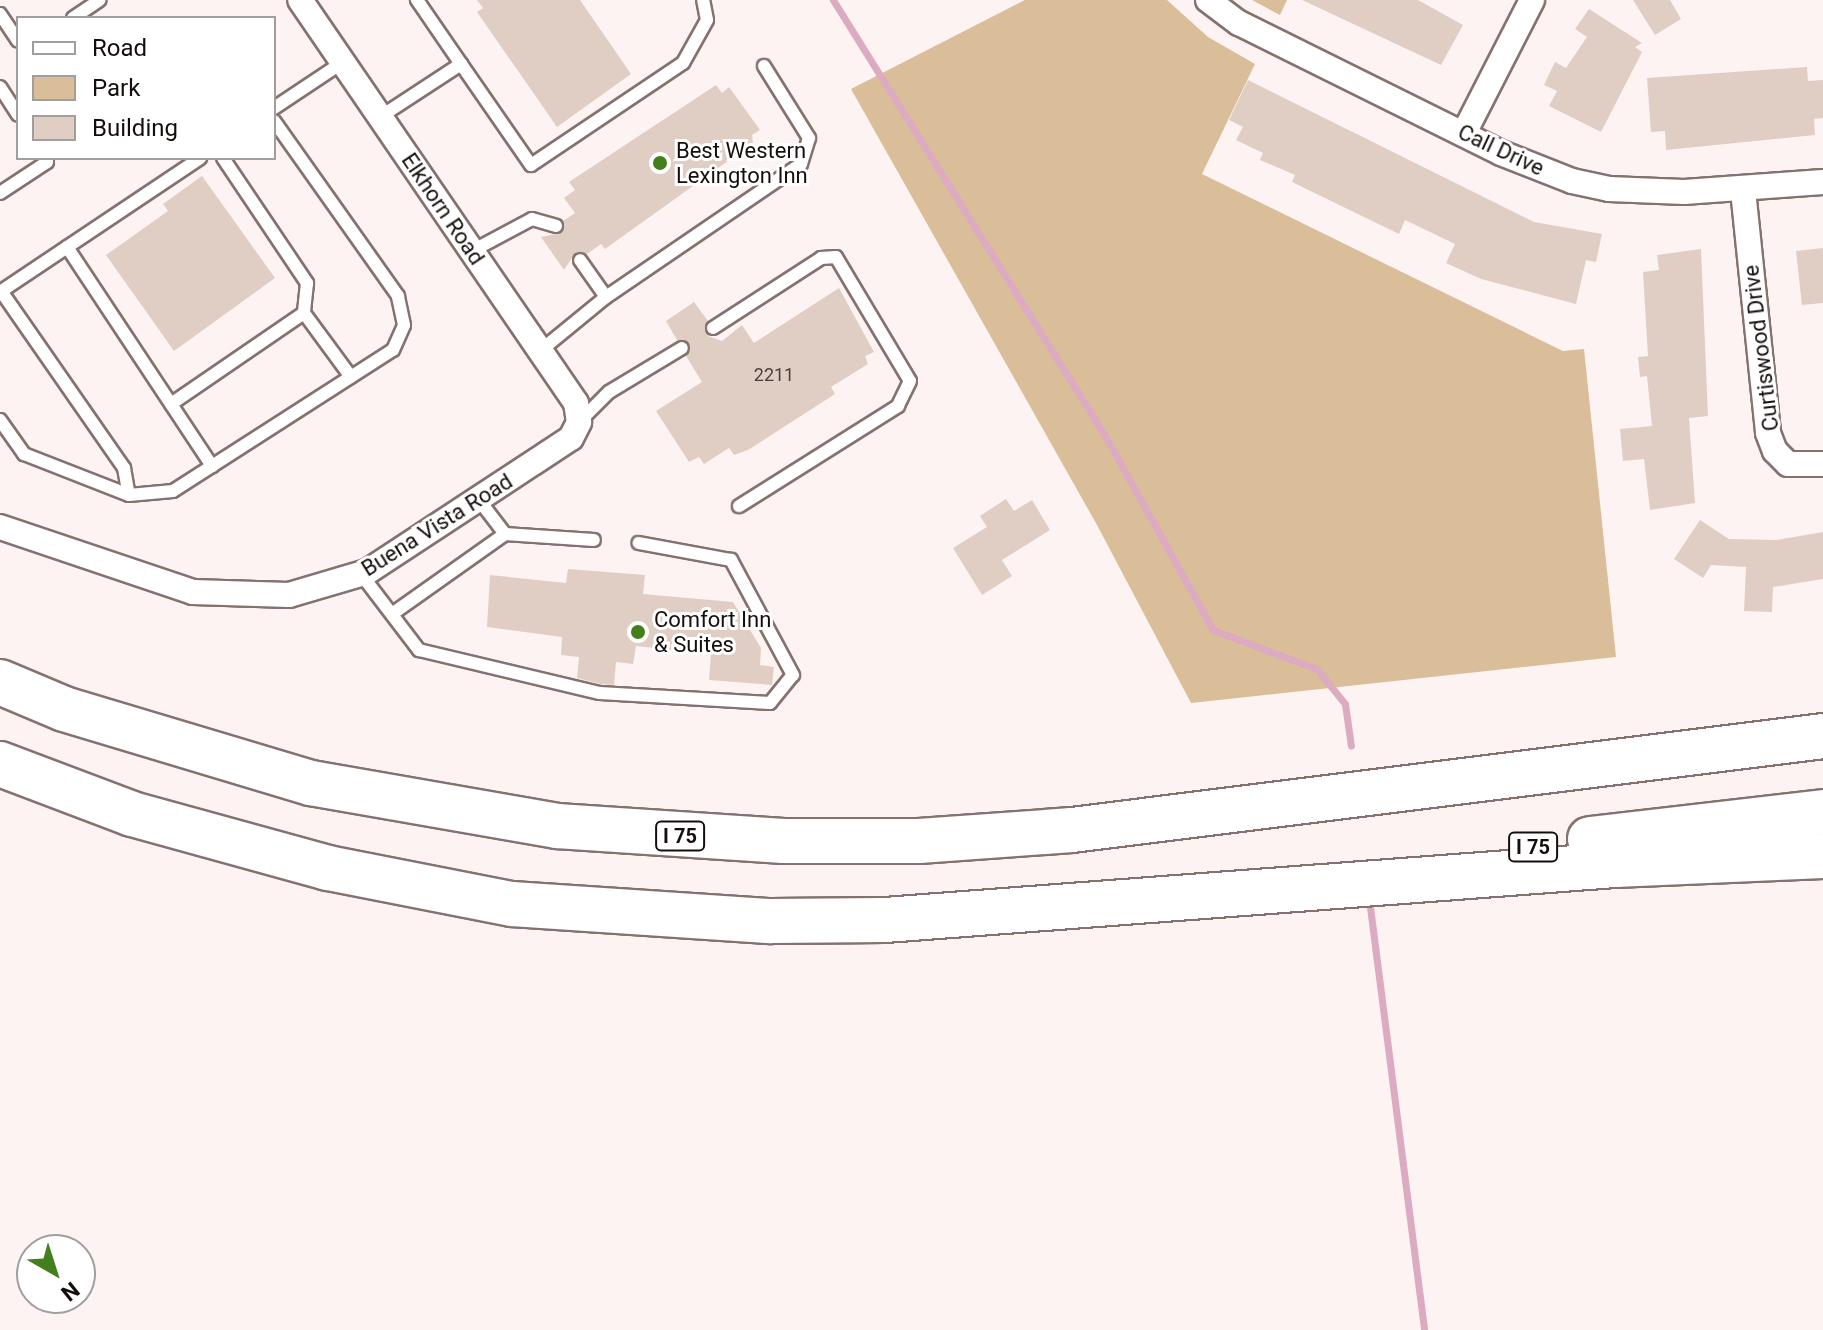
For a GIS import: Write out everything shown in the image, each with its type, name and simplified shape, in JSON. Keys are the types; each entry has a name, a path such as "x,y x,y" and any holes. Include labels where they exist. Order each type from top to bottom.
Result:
{"highway":[{"name":"I 75","path":"0,682 64,709 311,783 442,809 672,836 919,841 1072,830 1823,736"},
{"path":"1377,794 1823,721"},
{"name":"I 75","path":"0,764 20,776 217,840 512,904 771,921 885,920 1244,892 1574,841 1823,812"},
{"path":"1244,892 1615,865 1823,856"}],"street":[{"name":"Elkhorn Road","path":"300,0 576,403 579,422"},
{"name":"Call Drive","path":"1208,0 1239,23 1536,169 1609,189 1743,190 1823,182"},
{"path":"1464,133 1532,0"},
{"name":"Curtiswood Drive","path":"1743,190 1768,433 1775,451 1788,464 1823,464"},
{"name":"Buena Vista Road","path":"0,527 193,592 289,595 361,574 560,447 579,422"}],"lane":[{"path":"76,16 100,0"},
{"path":"417,0 531,165 683,63 707,20 703,0"},
{"path":"0,14 16,38"},
{"path":"276,107 343,62"},
{"path":"380,117 461,64"},
{"path":"540,351 606,297 801,164 809,138 764,66"},
{"path":"0,87 16,112"},
{"path":"0,420 24,454 129,495 173,491 393,350 404,325 398,296 276,124"},
{"path":"0,193 46,160"},
{"path":"129,495 124,468 0,292 197,160"},
{"path":"224,160 307,283 304,313 351,377"},
{"path":"472,251 532,219 556,226"},
{"path":"67,247 212,466"},
{"path":"713,328 821,258 836,257 910,381 898,406 739,506"},
{"path":"580,260 606,297"},
{"path":"171,404 304,313"},
{"path":"579,422 609,392 682,348"},
{"path":"479,500 505,534"},
{"path":"392,614 505,534 594,540"},
{"path":"361,574 419,650 600,693 770,703 793,675 731,560 639,543"}],"green space":[{"path":"1025,0 1167,0 1208,37 1255,64 1202,174 1563,351 1584,349 1616,657 1191,703 1097,525 851,89"},
{"path":"1252,0 1287,0 1280,15"}],"building":[{"path":"477,0 580,0 631,74 557,127 477,12 483,8"},
{"path":"1302,0 1418,0 1463,25 1441,65"},
{"path":"1633,0 1670,0 1681,19 1655,35"},
{"path":"1589,9 1642,43 1635,47 1642,52 1601,132 1549,106 1557,91 1544,85 1555,62 1566,68 1587,37 1575,29"},
{"path":"1807,67 1808,81 1823,80 1823,118 1814,119 1815,135 1666,150 1665,131 1651,132 1647,78"},
{"path":"1248,80 1534,222 1602,234 1596,262 1586,260 1576,304 1481,279 1446,263 1455,244 1405,220 1399,234 1292,182 1295,175 1260,160 1263,153 1236,140 1243,127 1229,120"},
{"name":"Best Western Lexington Inn","path":"716,85 722,93 729,87 760,130 752,135 753,143 605,249 601,244 587,254 576,252 564,270 541,237 562,233 563,221 575,213 564,198 575,190 569,182"},
{"path":"202,176 275,278 174,351 106,255 168,211 163,204"},
{"path":"1823,248 1823,303 1802,305 1796,251"},
{"path":"1701,249 1708,416 1689,418 1695,503 1650,510 1644,459 1623,461 1620,429 1652,426 1647,376 1640,377 1638,357 1648,356 1643,272 1659,270 1657,255"},
{"path":"839,288 874,352 865,356 868,364 831,387 835,394 748,450 734,455 729,448 704,464 699,457 689,462 656,411 702,382 686,356 689,343 677,340 666,321 694,302 708,321 708,336 722,341 742,325 754,343"},
{"path":"1006,499 1014,511 1032,500 1050,530 1002,560 1012,576 982,595 953,548 987,527 980,516"},
{"path":"1700,520 1729,539 1776,540 1823,532 1823,579 1773,587 1772,612 1744,611 1746,567 1711,565 1703,578 1674,559"},
{"name":"Comfort Inn & Suites","path":"568,569 645,575 643,594 733,602 761,648 760,665 774,667 772,685 709,680 711,654 636,646 633,664 616,662 614,685 601,684 577,678 579,657 561,655 562,637 487,627 490,575 566,583"}],"waterway":[{"path":"833,0 1104,434 1213,630 1317,669 1345,704 1351,746"},
{"path":"1370,907 1424,1330"}],"place":[{"name":"Best Western Lexington Inn","path":"660,163"},
{"name":"Comfort Inn & Suites","path":"638,632"}]}
